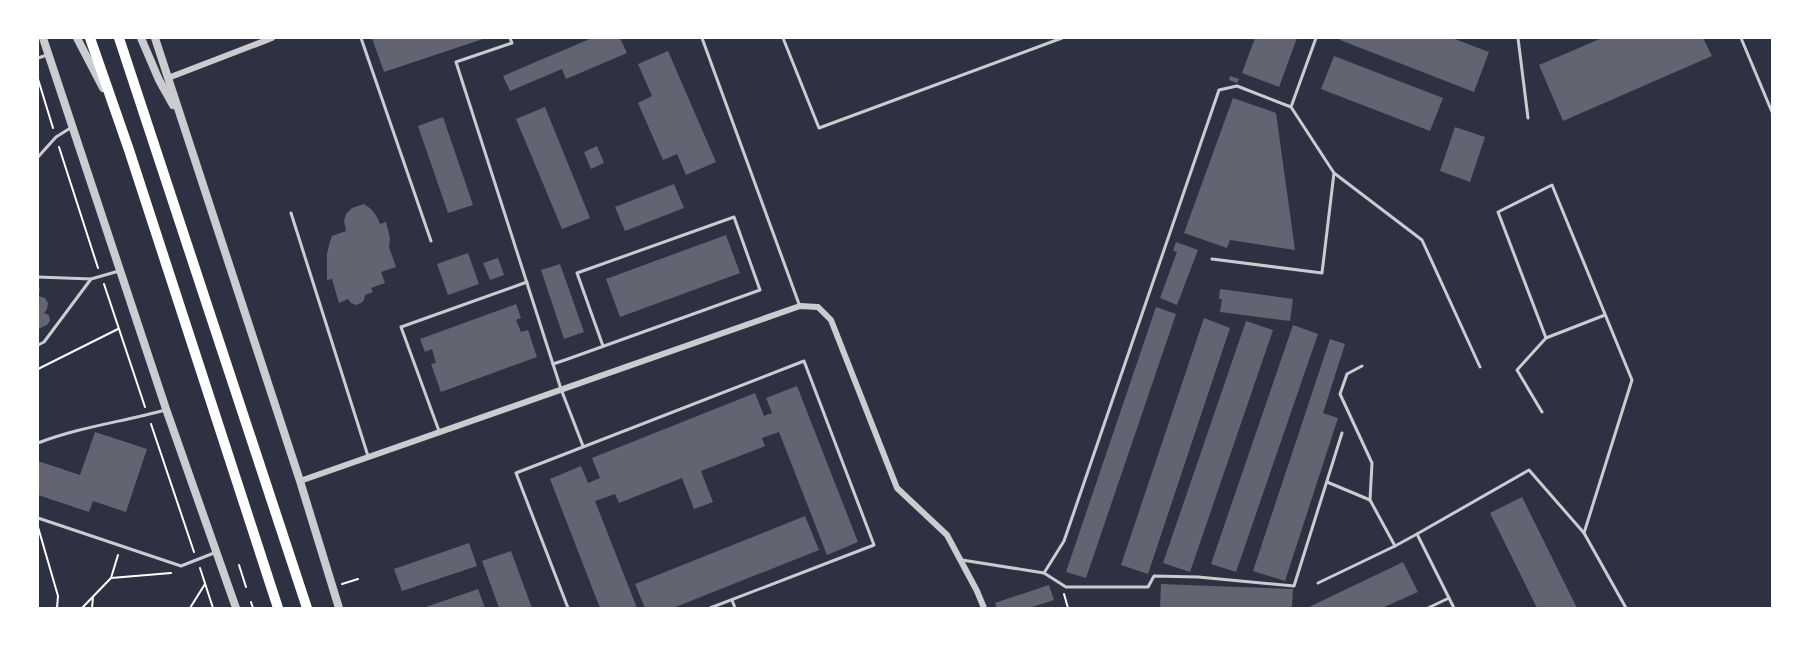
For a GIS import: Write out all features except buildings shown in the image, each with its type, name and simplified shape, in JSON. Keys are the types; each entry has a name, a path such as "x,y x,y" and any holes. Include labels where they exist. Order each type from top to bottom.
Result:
{"main road":[{"path":"90,38 129,150 278,609"},
{"path":"119,38 307,609"}],"street":[{"path":"43,38 166,409 236,609"},
{"path":"77,38 112,104"},
{"path":"141,38 159,80 182,121"},
{"path":"155,38 300,481 339,609"},
{"path":"168,78 272,38"},
{"path":"300,481 800,306 818,307 831,320 897,488 947,535 984,609"}],"lane":[{"path":"361,38 431,241"},
{"path":"510,38 512,43 456,62 561,389 584,447"},
{"path":"702,38 800,306"},
{"path":"783,38 819,128 1062,38"},
{"path":"1292,107 1316,38"},
{"path":"1518,38 1528,118"},
{"path":"1741,38 1773,112"},
{"path":"38,58 49,55"},
{"path":"1044,573 1064,541 1219,90 1237,86 1292,107 1334,173 1422,240 1480,368"},
{"path":"38,158 56,136 72,126"},
{"path":"1212,259 1322,273 1334,173"},
{"path":"1546,338 1498,212 1552,185 1632,380 1584,533"},
{"path":"291,213 369,458"},
{"path":"554,364 760,290 734,217 578,273 603,346"},
{"path":"38,277 91,279 120,270"},
{"path":"38,345 44,342 91,279"},
{"path":"439,432 401,327 527,282"},
{"path":"1542,412 1517,370 1546,338 1605,315"},
{"path":"568,609 516,473 804,362 874,545 710,609"},
{"path":"1362,366 1347,374 1340,394 1372,463 1370,500 1395,546"},
{"path":"38,443 70,431 148,415 166,409"},
{"path":"960,560 1044,573 1066,587 1148,587 1154,576 1198,577 1294,586 1342,434"},
{"path":"1318,583 1395,546 1529,470 1584,533 1626,609"},
{"path":"1327,482 1370,500"},
{"path":"38,518 181,566 216,552"},
{"path":"1417,534 1454,609"},
{"path":"1428,609 1449,598"},
{"path":"732,600 735,609"}],"path":[{"path":"38,79 101,277 213,609"},
{"path":"38,369 120,328"},
{"path":"38,527 58,596 57,609"},
{"path":"82,609 111,578 121,546"},
{"path":"239,565 246,587"},
{"path":"111,578 177,572"},
{"path":"190,609 205,584"},
{"path":"92,609 93,597"},
{"path":"251,602 253,609"}]}
